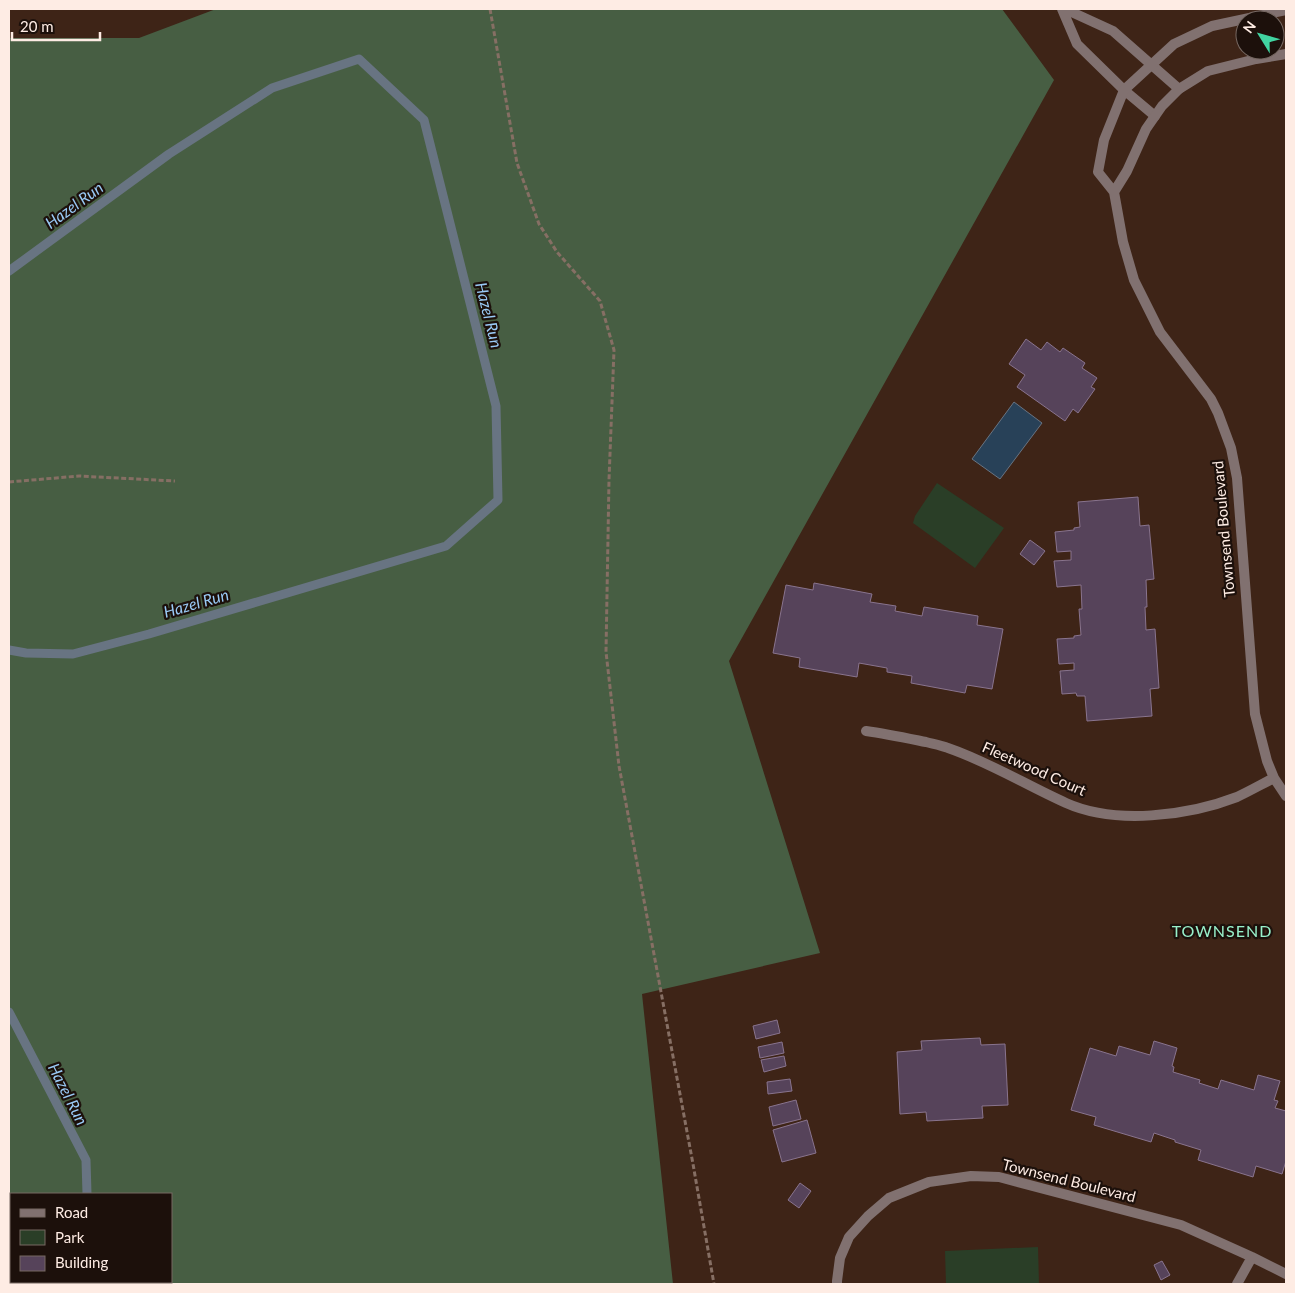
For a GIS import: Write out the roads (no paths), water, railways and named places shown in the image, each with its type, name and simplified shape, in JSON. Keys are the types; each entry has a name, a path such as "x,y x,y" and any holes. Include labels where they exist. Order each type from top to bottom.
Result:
{"street":[{"path":"1064,9 1113,31 1179,89"},
{"path":"1064,9 1077,44 1124,90 1155,116"},
{"name":"Townsend Boulevard","path":"1286,10 1212,26 1174,44 1124,90 1104,140 1098,172 1114,192 1122,242 1134,280 1160,332 1211,399 1231,448 1237,478 1255,714 1267,762 1274,778 1286,796"},
{"path":"1114,192 1128,171 1146,129 1162,106 1179,89 1208,71 1256,59 1286,54"},
{"name":"Fleetwood Court","path":"866,732 894,735 947,747 999,769 1067,804 1115,815 1157,816 1198,809 1237,797 1274,778"},
{"name":"Townsend Boulevard","path":"837,1284 840,1258 849,1236 889,1198 929,1182 971,1176 999,1178 1181,1226 1286,1274"},
{"path":"1237,1284 1252,1257"}],"water":[{"path":"1014,402 1042,423 1000,479 972,459"}],"waterway":[{"name":"Hazel Run","path":"9,271 169,154 272,88 359,59 424,120 496,406 498,500 446,546 149,634 73,654 26,653 9,650"},
{"name":"Hazel Run","path":"9,1012 86,1160 87,1193"}],"district":[{"name":"TOWNSEND","path":"1222,931"}]}
